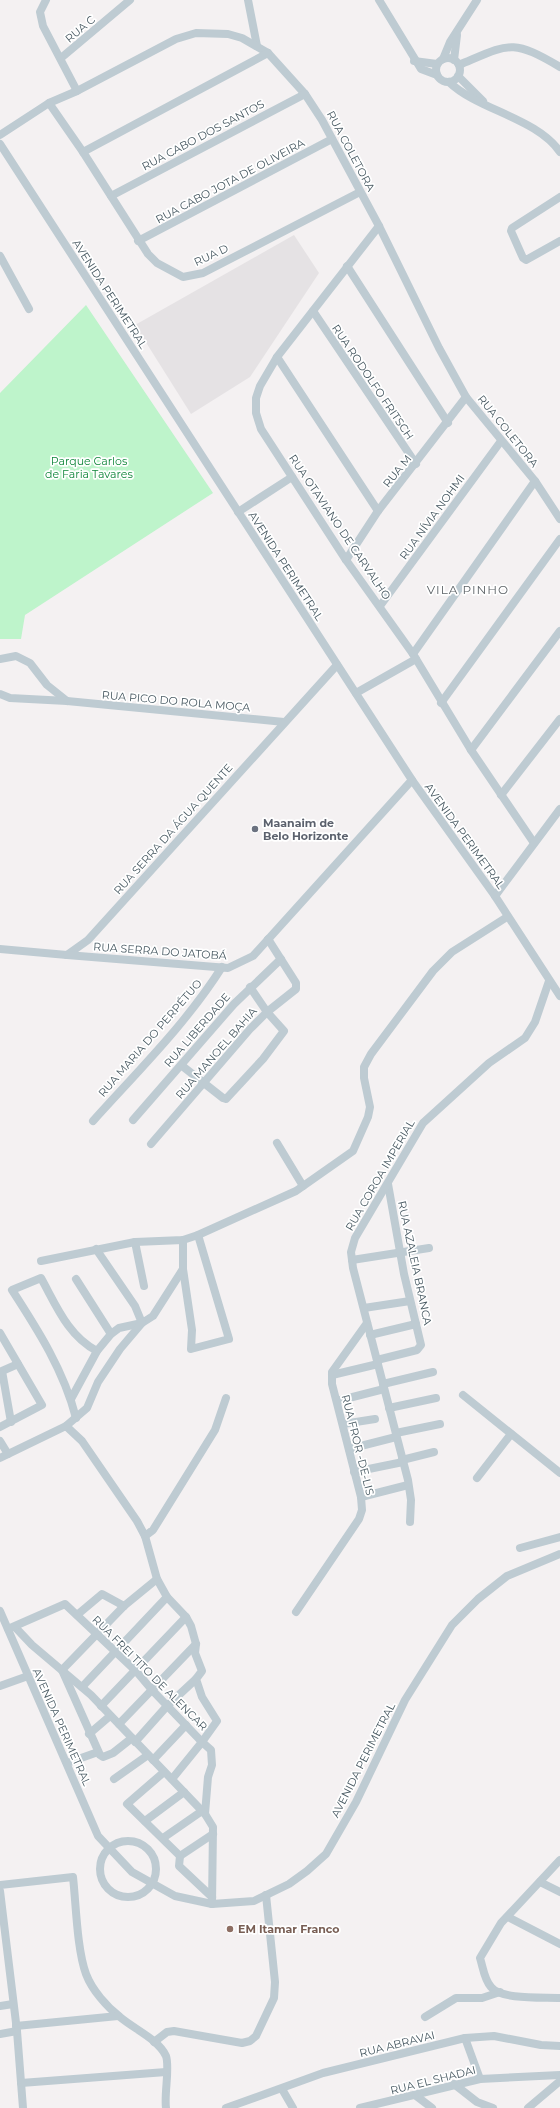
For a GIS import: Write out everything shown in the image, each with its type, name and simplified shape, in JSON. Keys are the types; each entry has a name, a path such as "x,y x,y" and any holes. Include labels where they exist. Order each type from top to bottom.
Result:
{"street":[{"path":"46,0 40,12 43,26 77,91"},
{"name":"RUA C","path":"61,58 130,0"},
{"path":"248,0 257,46"},
{"path":"379,0 414,61 421,69 437,75 442,80 449,82 469,97 485,103 545,136 560,152"},
{"path":"437,75 440,61 450,42 457,35 477,0"},
{"name":"RUA COLETORA","path":"0,134 49,103 77,91 150,51 176,39 196,33 228,34 242,38 268,53 305,94 322,120 379,226 439,348 466,397 501,441 536,481 560,519"},
{"path":"457,35 458,76 485,103"},
{"path":"414,61 457,62 497,49 516,46 533,52 560,67"},
{"path":"83,152 268,53"},
{"path":"449,82 458,76"},
{"name":"RUA CABO DOS SANTOS","path":"111,196 305,94"},
{"name":"RUA D","path":"49,103 83,152 138,241 156,263 184,278 203,273 360,192"},
{"name":"RUA CABO JOTA DE OLIVEIRA","path":"138,241 332,139"},
{"name":"AVENIDA PERIMETRAL","path":"1,147 412,780 495,896 507,917 559,994"},
{"path":"560,197 512,228 511,231 523,258 526,260 560,242"},
{"name":"RUA OTAVIANO DE CARVALHO","path":"379,226 276,357 260,386 256,398 256,413 261,429 292,477 346,560 380,606 414,657 471,750 534,843"},
{"path":"0,256 29,309"},
{"path":"347,266 448,423"},
{"name":"RUA RODOLFO FRITSCH","path":"313,311 416,464"},
{"path":"276,357 378,511"},
{"name":"RUA M","path":"346,560 378,511 448,423 466,397"},
{"name":"RUA NÍVIA NOHMI","path":"380,606 501,441"},
{"path":"238,512 292,477"},
{"path":"356,693 414,657 536,481"},
{"path":"441,703 560,539"},
{"path":"471,750 560,631"},
{"path":"0,659 16,656 30,663 47,685 67,701"},
{"name":"RUA SERRA DA ÁGUA QUENTE","path":"67,955 88,940 337,664"},
{"name":"RUA PICO DO ROLA MOÇA","path":"0,694 10,698 67,701 284,722"},
{"path":"501,795 560,719"},
{"name":"RUA SERRA DO JATOBÁ","path":"67,955 222,968 228,968 253,956 412,780"},
{"path":"495,896 560,809"},
{"path":"42,1261 135,1242 183,1240 198,1235 303,1186 353,1151 368,1117 370,1108 364,1078 364,1067 371,1054 433,971 452,952 507,917"},
{"name":"RUA MANOEL BAHIA","path":"151,1144 267,1012 296,989 296,983 268,939"},
{"path":"0,949 67,955"},
{"name":"RUA LIBERDADE","path":"133,1120 250,987 281,959"},
{"name":"RUA MARIA DO PERPÉTUO","path":"92,1121 162,1044 212,983 222,968"},
{"name":"RUA COROA IMPERIAL","path":"410,1522 411,1500 403,1461 370,1336 352,1260 355,1238 423,1123 489,1063 526,1038 535,1022 549,981"},
{"path":"181,1065 223,1098 228,1098 263,1059 284,1031 267,1012 250,987"},
{"path":"277,1143 303,1186"},
{"name":"RUA AZALEIA BRANCA","path":"377,1362 417,1350 421,1345 410,1301 388,1184"},
{"path":"183,1240 183,1269 192,1330 191,1349 229,1339 198,1235"},
{"path":"135,1242 144,1286"},
{"path":"352,1260 429,1248"},
{"path":"96,1250 135,1306 142,1323"},
{"path":"0,1458 66,1426 87,1408 98,1382 120,1349 142,1323 153,1316 183,1269"},
{"path":"76,1418 71,1399 55,1362 37,1329 12,1290 41,1278 65,1321 75,1335 86,1346 97,1351"},
{"path":"76,1279 111,1334"},
{"path":"364,1308 410,1301"},
{"path":"71,1399 97,1351 111,1334 119,1328 142,1323"},
{"path":"367,1323 332,1372 332,1376 377,1362"},
{"path":"370,1336 416,1324"},
{"path":"0,1333 42,1405 0,1427"},
{"path":"11,1422 2,1371 18,1364"},
{"path":"337,1401 433,1372"},
{"name":"RUA FROR -DE-LIS","path":"296,1612 359,1519 362,1510 349,1449 332,1384 332,1376"},
{"path":"463,1395 560,1473"},
{"path":"145,1536 153,1530 215,1430 226,1398"},
{"path":"389,1408 436,1398"},
{"path":"343,1424 375,1419"},
{"path":"349,1449 440,1424"},
{"path":"66,1426 82,1441 137,1521 145,1536 157,1580 166,1597 186,1617 191,1626 196,1644 195,1653 202,1671 196,1679 134,1740 108,1756 99,1754 67,1763"},
{"path":"477,1478 511,1434"},
{"path":"0,1441 8,1454"},
{"path":"354,1472 403,1461 434,1452"},
{"path":"360,1496 408,1484"},
{"path":"520,1548 560,1537"},
{"name":"AVENIDA PERIMETRAL","path":"0,1611 12,1628 28,1676 98,1836 108,1848 132,1872 175,1896 212,1901 254,1901 289,1884 307,1871 326,1854 356,1802 405,1700 452,1625 478,1599 507,1576 560,1554"},
{"path":"62,1670 124,1606 157,1580"},
{"path":"77,1615 102,1594 124,1606"},
{"path":"82,1687 116,1653 166,1597"},
{"name":"RUA FREI TITO DE ALENCAR","path":"12,1628 65,1604 136,1671 167,1706 211,1750 212,1765 208,1777 204,1812"},
{"path":"102,1706 186,1617"},
{"path":"12,1628 82,1687 102,1706 204,1812 213,1826 212,1901"},
{"path":"119,1724 196,1644"},
{"path":"62,1670 99,1754"},
{"path":"0,1686 28,1676"},
{"path":"172,1779 217,1721 202,1697 196,1679"},
{"path":"89,1734 110,1716"},
{"path":"114,1779 151,1758 186,1725"},
{"path":"164,1772 127,1804 180,1856 179,1866 212,1901"},
{"path":"145,1821 184,1792"},
{"path":"163,1838 204,1812"},
{"path":"180,1856 213,1834"},
{"path":"127,1840 137,1842 146,1847 153,1854 157,1864 153,1884 139,1895 121,1896 112,1892 106,1886 100,1869 101,1860 108,1848 127,1840"},
{"path":"560,1860 508,1917 484,1949 480,1958 491,1988 517,1996 560,1998"},
{"path":"0,1885 73,1877 82,1958 86,1974 95,1990 118,2016 154,2042 162,2050 166,2058 166,2108"},
{"path":"540,1882 560,1892"},
{"path":"0,1891 17,2029 23,2108"},
{"path":"154,2042 166,2032 174,2031 242,2043 250,2041 256,2036 274,1998 275,1982 266,1895"},
{"path":"508,1917 560,1944"},
{"path":"426,2017 456,1998 482,1998 500,1992"},
{"path":"0,2006 13,2004"},
{"path":"0,2034 17,2029 118,2016"},
{"name":"RUA ABRAVAI","path":"226,2108 244,2103 323,2073 465,2038 494,2036 541,2045 560,2046"},
{"path":"465,2038 480,2079"},
{"path":"21,2083 166,2072"},
{"name":"RUA EL SHADAI","path":"360,2108 381,2106 454,2084 480,2079 560,2075"},
{"path":"528,2108 560,2081"},
{"path":"454,2084 477,2102 493,2108"},
{"path":"282,2089 293,2108"},
{"path":"415,2095 432,2108"}],"shaded area":[{"path":"294,235 319,273 250,377 191,414 135,325"}],"green space":[{"name":"Parque Carlos de Faria Tavares","path":"86,305 213,493 25,615 21,639 0,639 0,393"}],"place":[{"name":"Maanaim de Belo Horizonte","path":"255,829"},
{"name":"EM Itamar Franco","path":"230,1929"}],"district":[{"name":"VILA PINHO","path":"468,589"}]}
